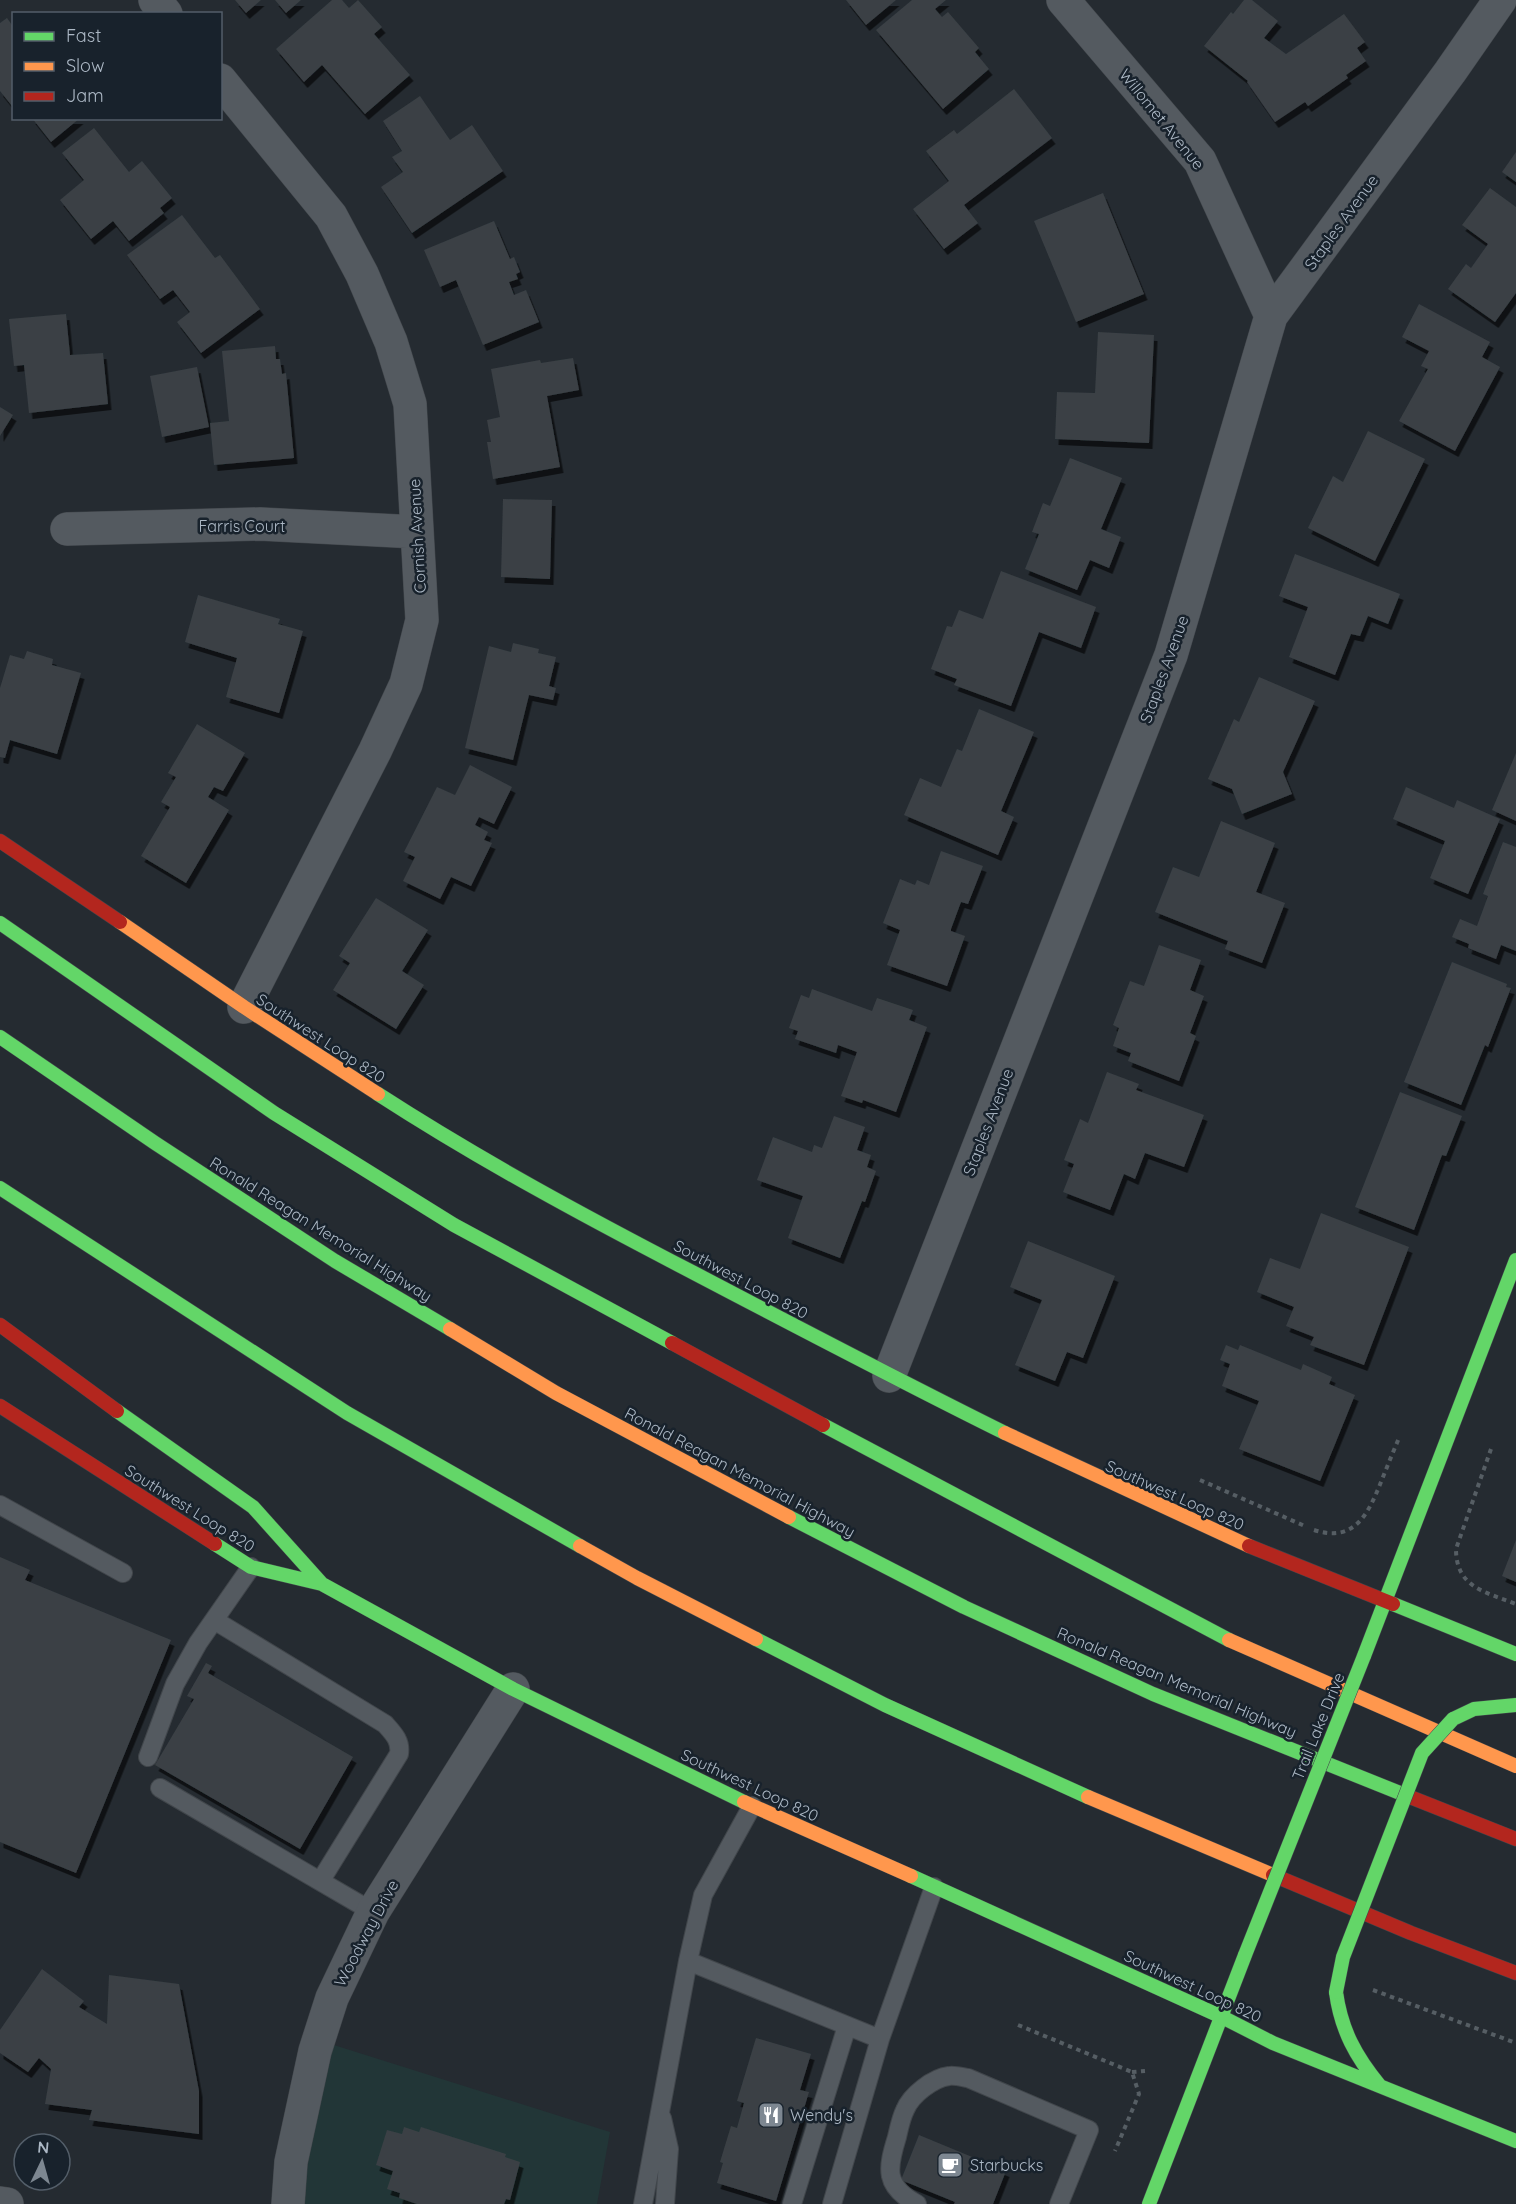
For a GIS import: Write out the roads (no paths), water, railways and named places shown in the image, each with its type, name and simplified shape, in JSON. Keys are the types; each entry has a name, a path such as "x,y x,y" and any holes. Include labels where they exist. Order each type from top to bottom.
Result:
{"main road":[{"name":"Southwest Loop 820","path":"0,841 244,1007 423,1123 553,1200 889,1376 1155,1505 1386,1603 1516,1654"},
{"path":"0,923 273,1113 454,1225 924,1480 1216,1634 1516,1766"},
{"name":"Ronald Reagan Memorial Highway","path":"0,1037 155,1143 335,1261 556,1393 742,1494 964,1606 1153,1694 1516,1839"},
{"path":"0,1188 347,1413 647,1583 885,1705 1078,1793 1411,1933 1516,1973"},
{"name":"Trail Lake Drive","path":"1149,2204 1245,1955 1386,1603 1516,1260"},
{"path":"0,1325 253,1507 322,1584"},
{"name":"Southwest Loop 820","path":"4,1409 251,1567 322,1584 513,1689 752,1806 1222,2017 1273,2043 1516,2141"},
{"path":"1382,2088 1359,2062 1339,2018 1336,1992 1343,1957 1422,1753 1453,1719 1474,1709 1516,1705"}],"street":[{"path":"155,0 164,12"},
{"name":"Willomet Avenue","path":"1063,0 1200,161 1271,316"},
{"name":"Staples Avenue","path":"889,1376 1171,655 1271,316 1500,0"},
{"name":"Cornish Avenue","path":"222,82 332,216 391,342 410,404 422,620 406,684 375,751 244,1007"},
{"name":"Farris Court","path":"67,529 260,524 417,532"},
{"name":"Woodway Drive","path":"288,2204 291,2162 315,2051 332,1998 373,1912 513,1689"},
{"path":"0,2203 7,2204"}],"lane":[{"path":"0,1429 4,1409"},
{"path":"0,1505 123,1573"},
{"path":"148,1757 175,1684 213,1620 251,1567"},
{"path":"213,1620 385,1724 397,1738 400,1746 399,1754 321,1880"},
{"path":"160,1788 373,1912"},
{"path":"643,2204 688,1961 703,1894 752,1806"},
{"path":"832,2204 880,2039 934,1887"},
{"path":"688,1961 880,2039"},
{"path":"792,2204 848,2026"},
{"path":"917,2204 893,2184 889,2172 890,2159 905,2108 917,2093 948,2076 968,2078 1089,2130 1059,2204"},
{"path":"660,2113 669,2149 665,2204"}],"place":[{"name":"Wendy's","path":"771,2115"},
{"name":"Starbucks","path":"950,2165"}]}
